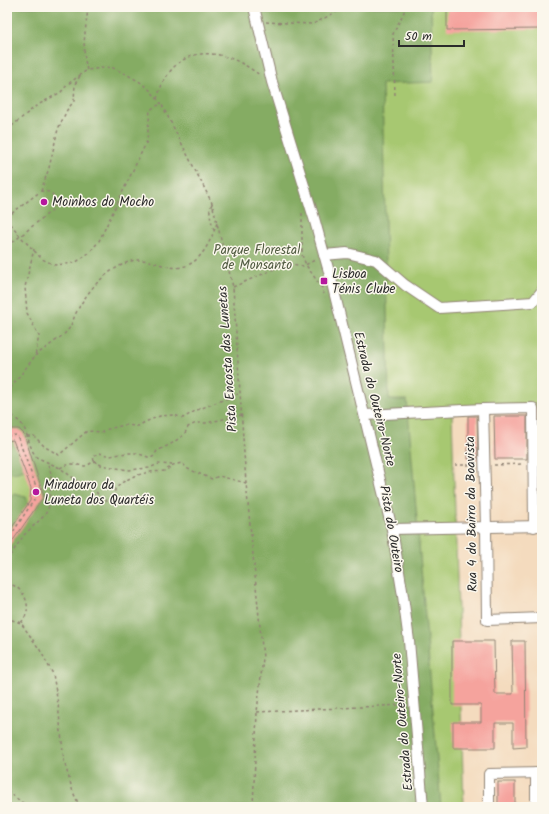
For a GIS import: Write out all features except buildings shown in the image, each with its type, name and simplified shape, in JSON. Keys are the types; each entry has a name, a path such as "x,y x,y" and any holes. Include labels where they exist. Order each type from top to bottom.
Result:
{"street":[{"name":"Estrada do Outeiro-Norte","path":"254,7 272,82 324,255 365,415 392,529 409,641 423,807"},
{"path":"324,255 347,254 376,260 405,285 439,308 533,302 542,291"},
{"path":"365,415 483,408 533,408 533,464 538,526 392,529"},
{"name":"Rua 4 do Bairro da Boavista","path":"483,408 487,620 542,618"},
{"path":"489,807 489,774 539,773 536,807"}],"path":[{"path":"7,130 36,106 61,92 68,84 87,70 83,45 88,7"},
{"path":"258,22 313,24 346,7"},
{"path":"395,95 393,34 404,12 404,7"},
{"path":"157,99 166,75 178,64 193,54 211,54 239,62 272,82"},
{"name":"Pista Encosta das Lunetas","path":"87,70 111,67 140,82 162,105 212,203 233,287 246,483 263,658 257,712 254,807"},
{"path":"81,74 76,84 74,101 67,110 58,129 49,168 41,191 7,218 20,236 42,259 55,265 75,263 90,252 99,241 147,142 150,110 153,107 162,105"},
{"path":"7,247 54,208 56,204 53,195 46,191 41,191"},
{"path":"212,203 210,208 214,231"},
{"path":"7,393 35,356 68,331 76,313 89,291 108,272 128,262 149,260 163,266 180,268 191,264 205,251 217,222"},
{"path":"34,249 25,287 27,313 39,336 35,356"},
{"path":"233,287 281,266 292,264 303,266 306,265 322,288 326,301"},
{"path":"27,436 34,436 45,447 59,454 87,431 103,432 108,428 138,426 160,416 174,415 183,418 197,410 239,393"},
{"path":"7,412 21,423 36,457 60,468 80,483 93,487 98,496 108,502 114,499 115,489 123,482 134,476 149,472 165,471 173,465"},
{"path":"94,462 93,456 99,453 110,456 136,453 151,458 154,456 156,451 171,444 184,435 188,427 196,423 206,423 241,415"},
{"path":"7,436 17,435 37,489 36,497 7,541"},
{"path":"94,462 101,466 128,470 149,468 158,464 173,465 182,463 188,469 212,479 219,476 246,483"},
{"path":"60,468 68,464 74,464 81,467 88,466 94,462"},
{"path":"7,560 24,535 45,515 50,504 51,474 48,463"},
{"path":"455,465 533,464"},
{"path":"7,584 18,588 24,595 27,605 26,614 21,623"},
{"path":"7,616 12,620 21,623 40,650 53,674 64,761 79,807"},
{"path":"402,669 400,694 407,724"},
{"path":"257,712 402,705"},
{"path":"7,791 28,807"}],"green space":[{"name":"Parque Florestal de Monsanto","path":"7,7 542,7 542,407 452,414 464,807 7,807"},
{"name":"Parque Florestal de Monsanto","path":"7,7 431,7 433,82 382,84 389,400 407,400 441,807 7,807 7,501 14,494 26,497 29,506 40,497 27,469 14,473 7,472"}],"place":[{"name":"Moinhos do Mocho","path":"44,202"},
{"name":"Lisboa Ténis Clube","path":"324,281"},
{"name":"Miradouro da Luneta dos Quartéis","path":"36,492"}]}
